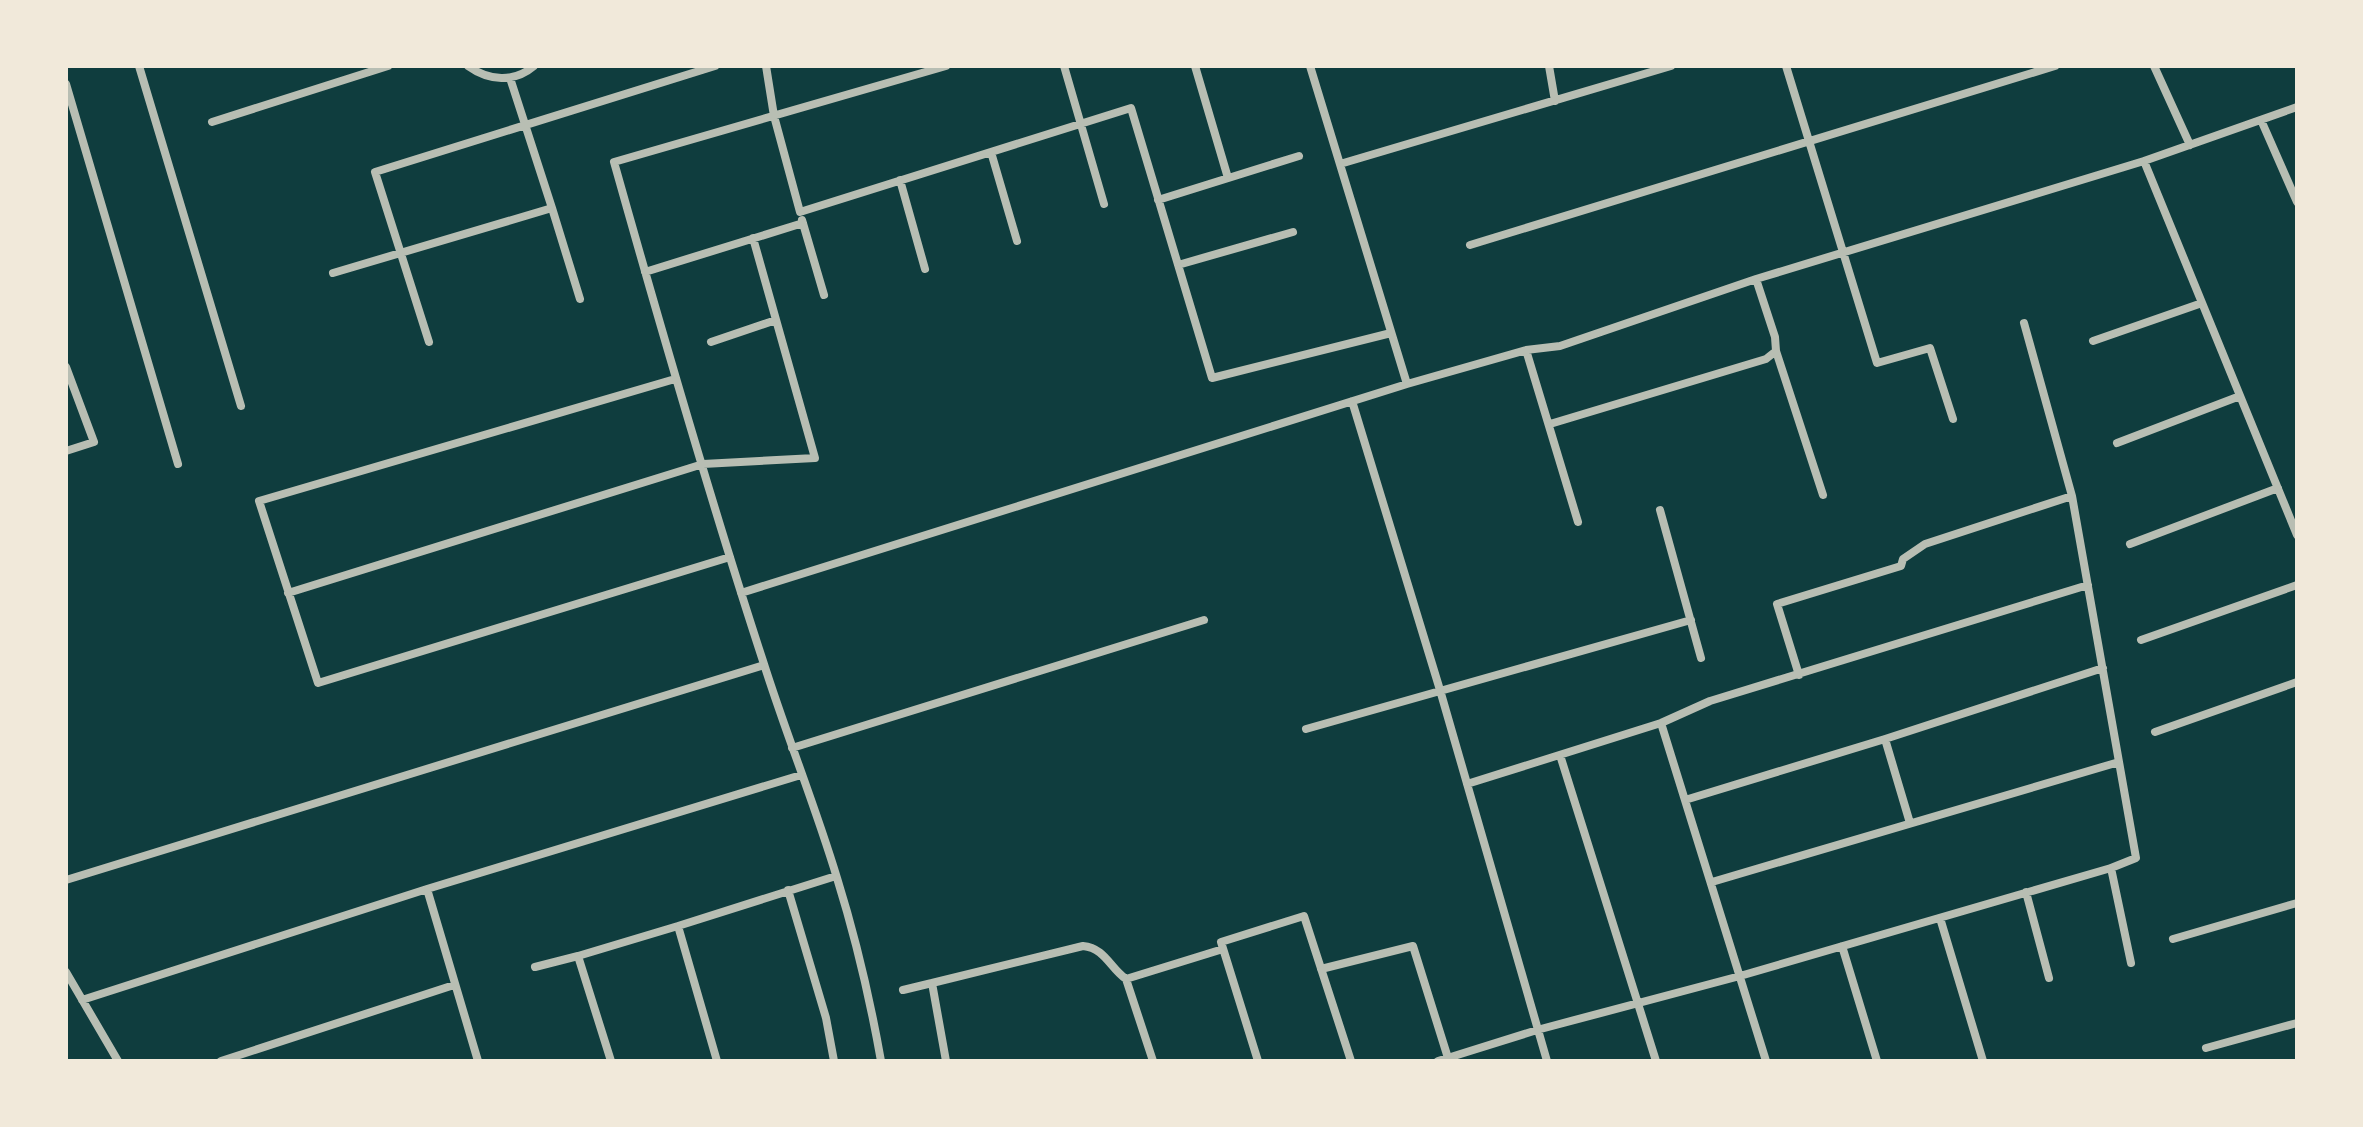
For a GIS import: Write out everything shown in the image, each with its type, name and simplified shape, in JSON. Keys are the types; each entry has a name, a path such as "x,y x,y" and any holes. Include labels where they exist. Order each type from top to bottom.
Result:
{"street":[{"path":"139,66 241,406"},
{"path":"212,122 388,66"},
{"path":"468,66 496,79 510,78 534,66"},
{"path":"429,342 375,172 715,66"},
{"path":"766,66 774,116 824,295"},
{"path":"881,1061 868,992 836,876 741,593 675,379 614,162 946,66"},
{"path":"1064,66 1104,204"},
{"path":"1195,66 1228,178"},
{"path":"1310,66 1407,384"},
{"path":"1549,66 1555,101"},
{"path":"1340,164 1671,66"},
{"path":"1786,66 1877,363 1930,348 1953,419"},
{"path":"1470,245 2055,66"},
{"path":"2154,66 2190,145"},
{"path":"510,78 580,299"},
{"path":"66,84 178,464"},
{"path":"741,593 1407,384 1526,350 1560,346 1756,279 2144,161 2297,107"},
{"path":"800,212 1131,108 1212,378 1391,333"},
{"path":"2261,120 2297,202"},
{"path":"991,152 1017,241"},
{"path":"1158,200 1299,156"},
{"path":"2144,161 2297,535"},
{"path":"900,180 925,269"},
{"path":"333,273 552,208"},
{"path":"645,272 803,223"},
{"path":"1178,265 1293,232"},
{"path":"288,593 703,464 815,458 753,238"},
{"path":"1756,279 1823,495"},
{"path":"2093,341 2202,303"},
{"path":"711,342 776,320"},
{"path":"1438,1061 1537,1030 1940,918 2136,858 2072,496 2024,323"},
{"path":"1526,350 1578,522"},
{"path":"1550,424 1766,359 1776,351"},
{"path":"66,367 94,442 66,451"},
{"path":"675,379 259,501 318,683 730,557"},
{"path":"2117,443 2240,396"},
{"path":"1352,401 1440,690 1547,1061"},
{"path":"2130,544 2278,488"},
{"path":"1799,675 1777,604 1901,566 1903,559 1925,544 2072,496"},
{"path":"1660,510 1701,658"},
{"path":"1467,784 1661,723 1710,701 2088,585"},
{"path":"2141,640 2297,585"},
{"path":"792,748 1204,620"},
{"path":"1306,729 1691,620"},
{"path":"66,880 764,665"},
{"path":"1685,800 2103,668"},
{"path":"2155,732 2297,682"},
{"path":"1661,723 1766,1061"},
{"path":"1885,739 1910,823"},
{"path":"1560,755 1656,1061"},
{"path":"1712,882 2119,762"},
{"path":"82,1000 427,889 801,775"},
{"path":"2111,868 2131,963"},
{"path":"535,967 836,876"},
{"path":"427,889 478,1061"},
{"path":"788,890 826,1018 834,1061"},
{"path":"2026,892 2049,978"},
{"path":"2173,939 2297,903"},
{"path":"1258,1061 1221,942 1304,916 1351,1061"},
{"path":"1940,918 1983,1061"},
{"path":"678,926 717,1061"},
{"path":"903,990 1083,946 1102,953 1115,972 1126,979 1153,1061"},
{"path":"1321,969 1413,946 1448,1058"},
{"path":"1842,946 1877,1061"},
{"path":"1126,979 1223,949"},
{"path":"578,956 611,1061"},
{"path":"66,972 118,1061"},
{"path":"932,983 946,1061"},
{"path":"221,1061 454,985"},
{"path":"2206,1048 2297,1023"}]}
